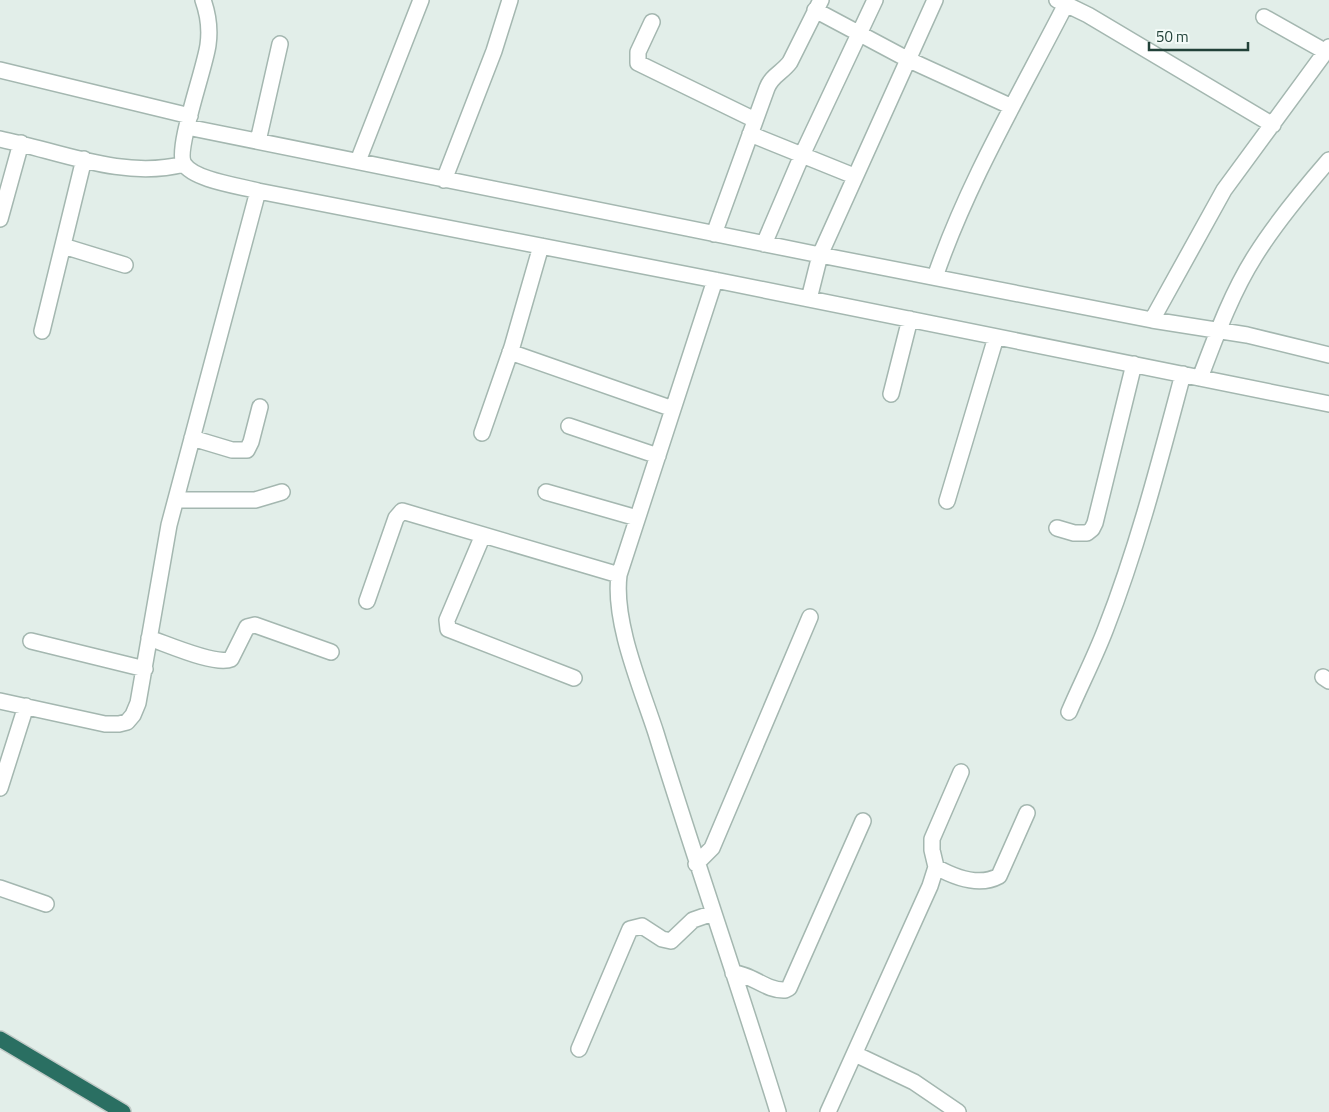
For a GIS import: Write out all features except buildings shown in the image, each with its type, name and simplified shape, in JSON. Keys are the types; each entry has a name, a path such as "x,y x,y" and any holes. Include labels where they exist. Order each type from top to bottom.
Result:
{"highway":[{"path":"0,1039 123,1112"}],"street":[{"path":"203,0 209,29 208,46 181,149 184,164 191,171 204,177 258,191 715,280 811,293 910,319 1183,374 1203,371 1329,404"},
{"path":"358,161 421,0"},
{"path":"444,180 494,51 510,0"},
{"path":"764,244 802,155 875,0"},
{"path":"811,293 819,260 854,176 935,0"},
{"path":"935,277 949,236 985,158 1012,107 1062,2 1273,125"},
{"path":"714,234 771,78 783,70 790,62 818,5 858,33 907,59 1012,107"},
{"path":"1152,320 1224,190 1328,49 1264,17"},
{"path":"652,22 638,52 638,63 802,155 854,176"},
{"path":"258,141 280,44"},
{"path":"0,70 258,141 764,244 819,260 935,277 1152,320 1216,337 1328,352"},
{"path":"0,139 84,159 142,169 170,168 184,164"},
{"path":"0,219 21,143"},
{"path":"42,331 84,159"},
{"path":"1203,371 1216,337 1255,256 1293,203 1329,160"},
{"path":"0,701 105,724 127,722 133,715 145,669 169,525 258,191"},
{"path":"63,246 125,265"},
{"path":"482,433 510,352 541,246"},
{"path":"715,280 637,518 619,575 617,589 621,619 696,864 778,1112"},
{"path":"891,394 910,319"},
{"path":"946,500 996,337"},
{"path":"510,352 673,409"},
{"path":"1057,528 1081,533 1092,529 1095,523 1134,364"},
{"path":"1069,712 1106,630 1124,580 1158,467 1183,374"},
{"path":"192,438 232,450 247,450 251,442 260,407"},
{"path":"569,426 658,456"},
{"path":"176,500 255,500 282,492"},
{"path":"546,492 637,518"},
{"path":"366,601 399,512 412,513 619,575"},
{"path":"483,535 447,620 448,629 574,678"},
{"path":"696,864 712,848 810,617"},
{"path":"150,638 215,660 227,661 231,659 247,627 255,625 332,652"},
{"path":"31,641 145,669"},
{"path":"0,788 26,706"},
{"path":"828,1112 930,886 936,868 932,850 932,839 961,772"},
{"path":"936,868 964,879 990,880 999,876 1027,813"},
{"path":"733,973 748,975 776,989 785,990 789,988 863,821"},
{"path":"0,888 46,904"},
{"path":"579,1049 630,929 642,926 667,941 672,941 693,920 713,914"},
{"path":"855,1054 914,1082 958,1112"}]}
